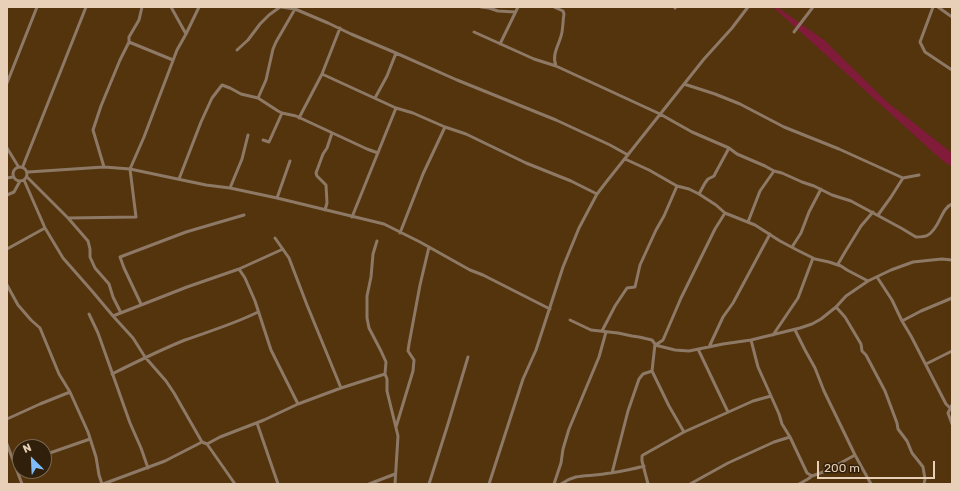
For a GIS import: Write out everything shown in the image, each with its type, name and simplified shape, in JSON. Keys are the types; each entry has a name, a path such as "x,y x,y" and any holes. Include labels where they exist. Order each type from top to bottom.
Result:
{"street":[{"path":"7,83 37,7"},
{"path":"23,166 86,7"},
{"path":"104,167 93,130 101,106 129,42 129,37 139,20 142,7"},
{"path":"171,7 186,34"},
{"path":"68,218 136,217 130,169 144,137 177,50 199,7"},
{"path":"237,50 248,40 268,15 280,7 297,9 457,80 556,120 610,144 628,155"},
{"path":"481,7 498,11 515,12"},
{"path":"500,44 517,7"},
{"path":"554,7 564,11 562,34 555,52 556,66"},
{"path":"489,484 523,379 536,350 563,267 579,228 598,194 704,59 732,28 748,7"},
{"path":"794,32 813,7"},
{"path":"933,7 920,42 925,52 952,70"},
{"path":"938,7 952,17"},
{"path":"258,98 266,80 276,42 297,9"},
{"path":"299,118 322,74 340,28"},
{"path":"474,32 534,59 556,66 660,114 681,126 774,171 850,201 916,237 928,235 936,228 947,207 952,204"},
{"path":"129,42 174,60"},
{"path":"375,98 387,76 396,53"},
{"path":"322,74 396,108 413,113 445,127 466,134 526,163 571,181 598,194"},
{"path":"684,84 740,104 784,127 839,149 903,178 919,175"},
{"path":"179,179 201,122 212,98 222,85 241,94 258,98 275,110 299,118 378,153"},
{"path":"352,217 396,108"},
{"path":"263,140 269,142 282,113"},
{"path":"400,232 422,174 445,127"},
{"path":"325,210 326,185 316,173 332,133"},
{"path":"230,188 242,159 248,135"},
{"path":"7,148 18,166"},
{"path":"699,194 705,183 714,176 729,148"},
{"path":"7,153 11,155"},
{"path":"625,159 649,170 677,186 689,189 699,194 725,213 755,225 780,241 813,258 838,264 868,281"},
{"path":"277,198 290,161"},
{"path":"7,178 13,177 20,181 27,177 28,172 26,169 23,166 18,166"},
{"path":"13,177 13,173 18,166"},
{"path":"28,172 104,167 130,169 277,198 384,224 470,270 483,275 550,309"},
{"path":"748,222 760,191 774,171"},
{"path":"27,177 68,218 88,241 90,257 95,268 109,284 113,297 121,313"},
{"path":"878,215 892,197 903,178"},
{"path":"24,180 44,228 63,258 133,338 145,357 174,393 202,442 206,444 234,484"},
{"path":"7,195 14,192 20,181"},
{"path":"554,484 561,463 563,449 569,429 599,357 604,331 615,306 627,288 635,287 640,265 677,186"},
{"path":"792,247 801,233 809,212 821,189"},
{"path":"838,264 861,226 872,212"},
{"path":"570,320 591,330 639,337 652,340 655,344 663,340 681,298 725,213"},
{"path":"141,304 120,257 186,232 244,215"},
{"path":"7,249 44,228"},
{"path":"709,347 723,317 733,302 770,234"},
{"path":"275,238 289,258 341,388"},
{"path":"377,241 373,254 371,277 367,296 367,318 369,328 386,362 385,374 387,379 387,391 398,436 395,484"},
{"path":"396,428 413,372 414,360 408,351 420,285 429,247"},
{"path":"113,316 141,304 239,269 283,249"},
{"path":"773,335 798,298 813,258"},
{"path":"655,345 680,351 688,351 751,340 795,330 821,319 836,307 846,296 868,281 891,270 914,262 942,259 952,260"},
{"path":"239,269 245,278 271,350 298,404"},
{"path":"877,277 912,336 946,404 951,407 948,413 952,424"},
{"path":"7,285 18,304 31,320 40,328 59,374 70,392 90,439 96,457 99,475 103,484 165,461 202,442"},
{"path":"902,321 952,298"},
{"path":"836,307 845,317 861,344 862,350 885,391 898,429 907,441 912,453 923,467 925,479 924,484"},
{"path":"112,374 145,357 258,312"},
{"path":"90,314 148,468"},
{"path":"795,330 804,350 815,368 824,391 870,484"},
{"path":"652,340 655,345 652,371 669,406 684,432"},
{"path":"751,340 758,366 782,424 808,473 812,476"},
{"path":"698,349 728,412"},
{"path":"926,364 952,351"},
{"path":"429,484 468,357"},
{"path":"612,473 628,411 640,379 643,374 652,371"},
{"path":"206,444 298,404 385,374"},
{"path":"7,419 70,392"},
{"path":"648,484 642,461 643,454 684,432 728,412 753,401 771,396"},
{"path":"257,423 278,484"},
{"path":"690,484 728,463 774,442 790,437"},
{"path":"52,452 90,439"},
{"path":"7,444 12,458"},
{"path":"799,484 855,455"},
{"path":"561,484 582,475 612,473 644,466"},
{"path":"369,484 395,474"}],"shaded area":[{"path":"773,7 777,7 824,40 887,102 952,153 952,166 944,162"}]}
